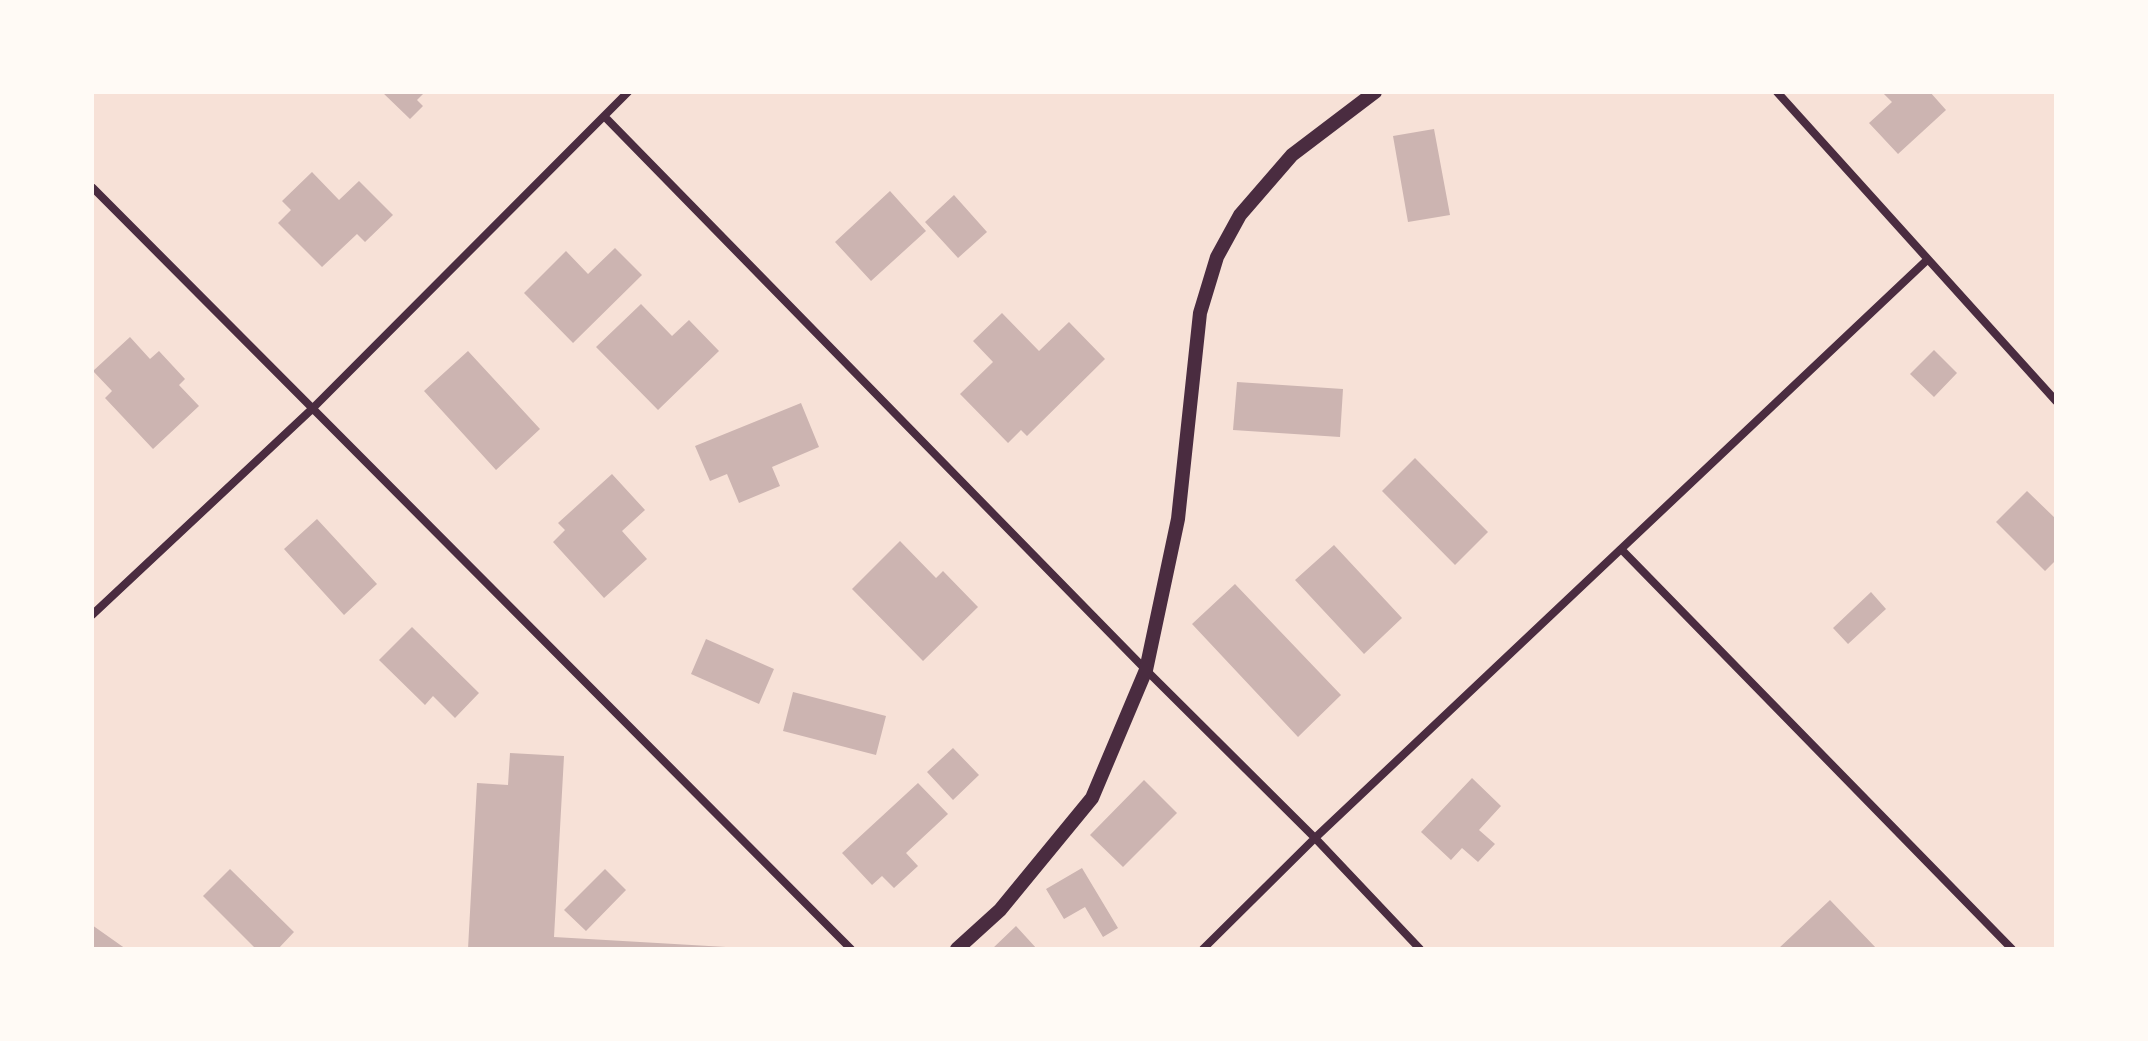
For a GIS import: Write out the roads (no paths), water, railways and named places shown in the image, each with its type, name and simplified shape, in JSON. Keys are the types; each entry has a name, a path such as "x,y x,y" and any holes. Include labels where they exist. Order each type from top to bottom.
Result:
{"street":[{"path":"92,615 312,409 628,92"},
{"path":"957,949 1000,910 1092,798 1146,670 1178,519 1200,313 1217,257 1240,215 1292,155 1375,92"},
{"path":"1777,92 2056,401"},
{"path":"604,116 1146,670 1315,838 1420,949"},
{"path":"93,188 851,949"},
{"path":"1203,949 1315,838 1927,260"},
{"path":"1621,549 2012,949"}]}
